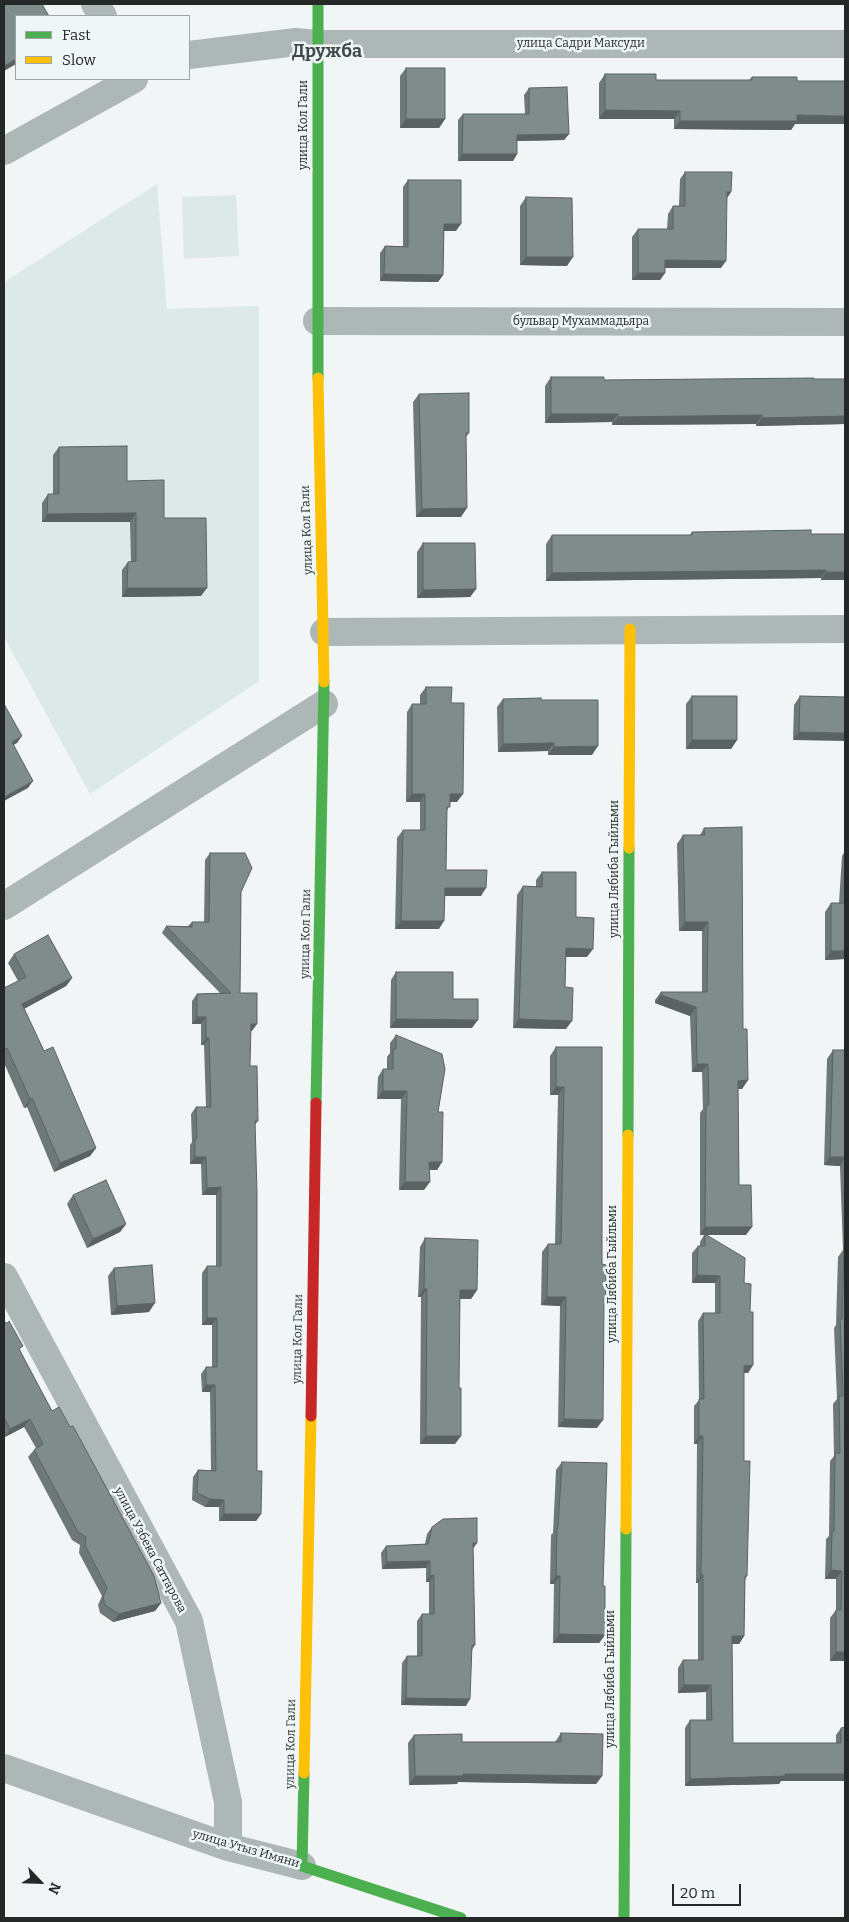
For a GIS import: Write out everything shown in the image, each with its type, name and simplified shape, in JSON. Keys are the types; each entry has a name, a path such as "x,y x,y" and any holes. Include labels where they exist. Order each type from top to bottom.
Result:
{"street":[{"path":"95,4 102,15"},
{"name":"улица Кол Гали","path":"302,1866 324,704 317,321 318,4"},
{"name":"улица Садри Максуди","path":"190,55 296,42 317,44 845,44"},
{"path":"4,150 132,80"},
{"name":"бульвар Мухаммадьяра","path":"317,321 845,322"},
{"name":"улица Лябиба Гыйльми","path":"624,1918 630,629"},
{"path":"324,632 845,629"},
{"path":"4,906 324,704"},
{"name":"улица Узбека Саттарова","path":"4,1276 189,1621 228,1802 228,1846"},
{"name":"улица Утыз Имяни","path":"4,1768 228,1846 302,1866 461,1918"}],"shaded area":[{"path":"157,184 167,309 259,306 259,681 90,794 4,637 4,282"},
{"path":"236,195 239,256 184,259 182,197"}],"building":[{"path":"4,4 42,4 48,15 15,15 15,60 4,66"},
{"path":"406,68 445,68 445,119 406,119"},
{"path":"605,74 656,74 656,80 752,80 752,77 797,77 797,81 845,81 845,116 797,115 797,121 680,121 680,111 605,110"},
{"path":"567,87 569,134 517,135 517,154 462,154 463,114 529,114 529,88"},
{"path":"685,172 732,172 731,192 727,192 726,261 665,260 665,273 638,273 638,229 673,229 673,206 685,206"},
{"path":"408,180 461,180 461,224 444,224 443,275 384,274 385,246 408,247"},
{"path":"526,197 572,198 573,257 526,257"},
{"path":"551,377 604,377 604,380 845,379 845,416 762,418 762,415 618,417 618,414 551,414"},
{"path":"469,393 469,433 466,433 467,508 422,509 419,394"},
{"path":"127,446 127,481 164,480 164,518 206,518 207,588 127,588 128,562 136,561 136,513 47,514 48,494 59,494 59,447"},
{"path":"811,530 811,534 845,534 845,572 826,572 826,570 552,573 552,535 692,535 692,532"},
{"path":"423,543 475,543 476,589 423,590"},
{"path":"426,687 452,687 451,703 464,703 463,794 450,794 450,807 447,807 446,870 487,870 486,888 445,888 444,921 401,921 403,830 425,830 425,794 412,794 412,704 426,704"},
{"path":"692,696 737,696 737,740 692,740"},
{"path":"800,696 845,697 845,733 799,732"},
{"path":"541,698 541,700 598,700 598,746 554,747 554,743 503,744 503,699"},
{"path":"4,704 22,736 12,742 33,781 4,797"},
{"path":"742,827 743,1029 747,1029 748,1080 738,1081 739,1185 751,1185 752,1227 705,1227 706,1105 709,1105 708,1064 697,1064 696,1007 661,995 661,992 707,992 708,922 685,922 683,835 705,835 704,828"},
{"path":"210,853 245,853 252,868 241,892 240,993 257,993 257,1024 251,1024 250,1066 257,1066 258,1121 255,1121 257,1193 257,1471 262,1471 261,1514 224,1514 224,1500 210,1499 197,1493 198,1470 216,1471 215,1385 206,1385 206,1367 217,1367 217,1318 207,1318 207,1266 221,1266 221,1187 207,1188 206,1157 195,1157 195,1138 197,1138 196,1107 211,1107 209,1038 206,1038 206,1017 197,1017 197,994 231,993 166,926 192,927 192,922 209,922"},
{"path":"542,872 576,872 576,917 594,918 593,949 566,948 565,987 573,988 572,1021 519,1019 523,886 542,887"},
{"path":"831,903 845,903 845,951 831,951"},
{"path":"48,935 72,978 22,1004 44,1051 53,1047 96,1148 60,1163 32,1098 30,1099 7,1048 4,1049 4,988 26,977 14,954"},
{"path":"396,972 453,972 453,999 478,999 478,1020 396,1019"},
{"path":"396,1035 442,1054 445,1069 438,1112 443,1112 442,1162 429,1162 430,1182 405,1182 407,1091 383,1091 383,1069 393,1069 393,1049 396,1049"},
{"path":"556,1047 602,1047 602,1264 606,1265 603,1420 564,1419 566,1297 547,1297 548,1244 561,1244 564,1087 556,1087"},
{"path":"833,1050 845,1050 845,1157 830,1157"},
{"path":"106,1180 126,1224 93,1239 73,1195"},
{"path":"705,1234 745,1258 744,1283 751,1284 750,1312 753,1312 753,1365 744,1366 744,1461 750,1461 747,1576 745,1576 744,1636 732,1636 733,1743 841,1743 841,1728 845,1727 845,1774 785,1774 785,1776 690,1779 690,1720 712,1720 711,1685 684,1685 683,1660 703,1660 703,1575 701,1575 703,1436 699,1436 699,1399 704,1399 703,1313 720,1313 720,1276 697,1275 698,1246 705,1246"},
{"path":"425,1238 478,1240 477,1290 460,1290 459,1388 461,1388 461,1436 426,1436 427,1289 424,1289"},
{"path":"844,1248 845,1652 836,1652 836,1610 841,1610 842,1571 831,1570 832,1531 834,1531 835,1453 840,1453 839,1396 843,1396 840,1319 842,1319"},
{"path":"152,1265 155,1303 117,1306 114,1268"},
{"path":"4,1320 6,1324 9,1321 23,1346 19,1349 52,1411 59,1407 70,1427 73,1426 154,1576 161,1603 119,1614 105,1605 103,1597 107,1588 85,1545 86,1537 78,1532 34,1450 43,1444 30,1419 10,1429 4,1417"},
{"path":"562,1462 607,1463 603,1586 605,1586 605,1635 559,1634 560,1576 556,1576 557,1527"},
{"path":"477,1518 477,1543 473,1543 475,1645 472,1645 470,1699 406,1698 407,1656 422,1656 422,1614 434,1614 434,1575 430,1576 430,1561 387,1562 386,1546 428,1544 432,1527 443,1519"},
{"path":"561,1733 603,1734 602,1776 463,1774 463,1776 415,1776 414,1735 462,1734 462,1742 561,1742"}],"traffic: fast":[{"path":"318,4 318,378"},
{"path":"316,1103 324,682"},
{"path":"628,1135 629,848"},
{"path":"624,1918 626,1529"},
{"path":"304,1773 302,1866 461,1918"}],"traffic: slow":[{"path":"318,378 324,682"},
{"path":"629,848 630,629"},
{"path":"626,1529 628,1135"},
{"path":"304,1773 311,1416"}],"traffic: jam":[{"path":"311,1416 316,1103"}],"district":[{"name":"Дружба","path":"327,52"}]}
